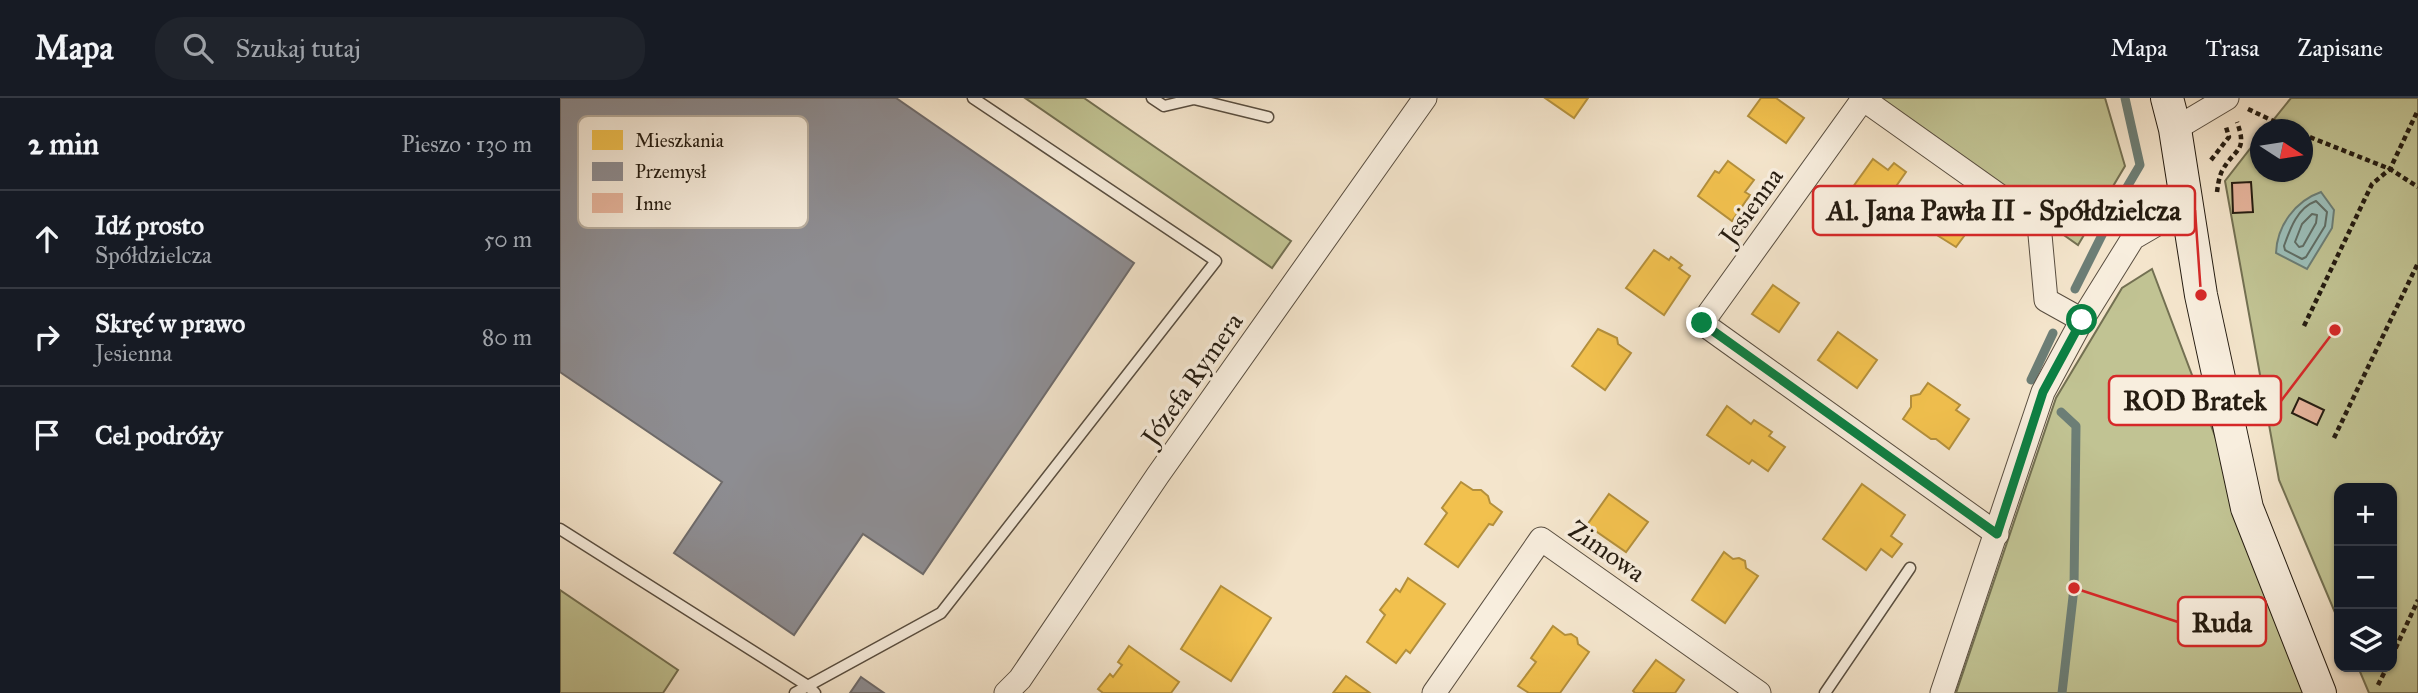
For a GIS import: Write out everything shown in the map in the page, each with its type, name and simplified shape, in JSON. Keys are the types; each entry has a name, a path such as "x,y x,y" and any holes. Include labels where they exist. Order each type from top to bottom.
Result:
{"street":[{"name":"Józefa Rymera","path":"1006,693 1020,680 1166,464 1425,98"},
{"path":"2167,98 2175,129 2201,295 2247,508 2320,693"},
{"name":"Jesienna","path":"1997,534 1702,323 1863,99 2039,224 2046,300 2082,320"},
{"path":"2175,129 2231,107"},
{"path":"1942,693 2043,392 2082,320 2133,238 2188,206"},
{"name":"Zimowa","path":"1434,693 1541,539 1759,693"}],"lane":[{"path":"795,693 812,689 941,613 1216,261 973,98"},
{"path":"1152,98 1164,106 1194,99 1268,117"},
{"path":"560,529 812,689"},
{"path":"1825,693 1910,568"}],"path":[{"path":"2246,98 2247,108 2267,119"},
{"path":"2217,194 2221,173 2241,145 2243,136 2231,107"},
{"path":"2304,326 2372,184 2390,169 2418,110"},
{"path":"2313,138 2390,169 2418,187"},
{"path":"2334,439 2418,263"},
{"path":"2397,645 2418,600"},
{"path":"2378,685 2384,672"}],"green space":[{"path":"1025,98 1084,98 1291,241 1272,268"},
{"path":"1869,98 2105,98 2125,166 2078,245"},
{"path":"2291,98 2418,98 2418,693 2369,693 2360,672 2397,672 2397,483 2334,483 2334,610 2279,480 2225,181 2250,149 2250,182 2313,182 2313,119 2274,119"},
{"path":"2152,269 2312,693 1956,693 2056,398 2122,288"},
{"path":"560,590 678,670 663,693 560,693"}],"water":[{"path":"2321,192 2334,210 2332,228 2307,269 2276,253 2277,243 2289,216 2303,202"}],"building: Mieszkania":[{"path":"1545,98 1588,98 1574,118"},
{"path":"1761,98 1776,98 1804,118 1786,143 1748,116"},
{"path":"1873,159 1888,170 1894,163 1906,172 1878,212 1850,191"},
{"path":"1728,161 1754,180 1745,192 1750,195 1732,221 1698,196 1715,171 1719,173"},
{"path":"1937,193 1973,224 1956,247 1916,222"},
{"path":"1654,250 1669,260 1671,257 1674,259 1682,265 1679,268 1690,276 1664,315 1626,288"},
{"path":"1773,285 1799,303 1779,332 1752,314"},
{"path":"1598,329 1617,338 1618,344 1631,353 1605,390 1572,366"},
{"path":"1838,332 1877,360 1857,388 1818,360"},
{"path":"1928,383 1960,405 1956,410 1969,419 1949,449 1903,419 1911,407 1911,396 1920,394"},
{"path":"1727,406 1751,424 1754,420 1772,432 1769,436 1785,447 1768,471 1752,460 1749,464 1707,435"},
{"path":"1461,482 1473,490 1481,490 1488,496 1490,503 1502,512 1493,525 1489,524 1458,567 1425,544 1447,513 1442,508"},
{"path":"1862,484 1905,515 1891,536 1902,544 1892,557 1881,549 1866,570 1823,539"},
{"path":"1609,494 1648,522 1626,552 1587,525"},
{"path":"1724,552 1733,559 1745,561 1746,568 1758,576 1725,623 1692,600"},
{"path":"1408,578 1445,604 1410,653 1406,650 1396,663 1367,642 1385,615 1380,610 1396,589 1400,592"},
{"path":"1221,586 1271,618 1231,681 1181,649"},
{"path":"1553,626 1565,635 1571,634 1577,638 1578,644 1589,652 1560,693 1529,693 1518,686 1536,662 1531,658"},
{"path":"1129,646 1179,682 1171,693 1103,693 1098,689 1110,674 1113,677 1122,665 1118,662"},
{"path":"1656,660 1684,680 1675,693 1635,693 1633,691"},
{"path":"1346,676 1370,693 1333,693"}],"building: Przemysł":[{"path":"560,98 896,98 1134,263 923,574 863,534 794,635 674,553 722,482 560,372"},
{"path":"861,677 884,693 850,693"}],"building: Inne":[{"path":"2251,182 2253,212 2233,213 2232,183"},
{"path":"2299,398 2324,410 2317,425 2292,413"}],"waterway":[{"path":"2075,289 2140,165 2125,98"},
{"path":"2031,380 2053,333"},
{"path":"2061,412 2076,426 2074,588 2062,693"}],"place":[{"name":"Al. Jana Pawła II - Spółdzielcza","path":"2201,295"},
{"name":"ROD Bratek","path":"2335,330"},
{"name":"Ruda","path":"2074,588"}],"route":[{"path":"1702,323 1997,534 2043,392 2082,320"}]}
